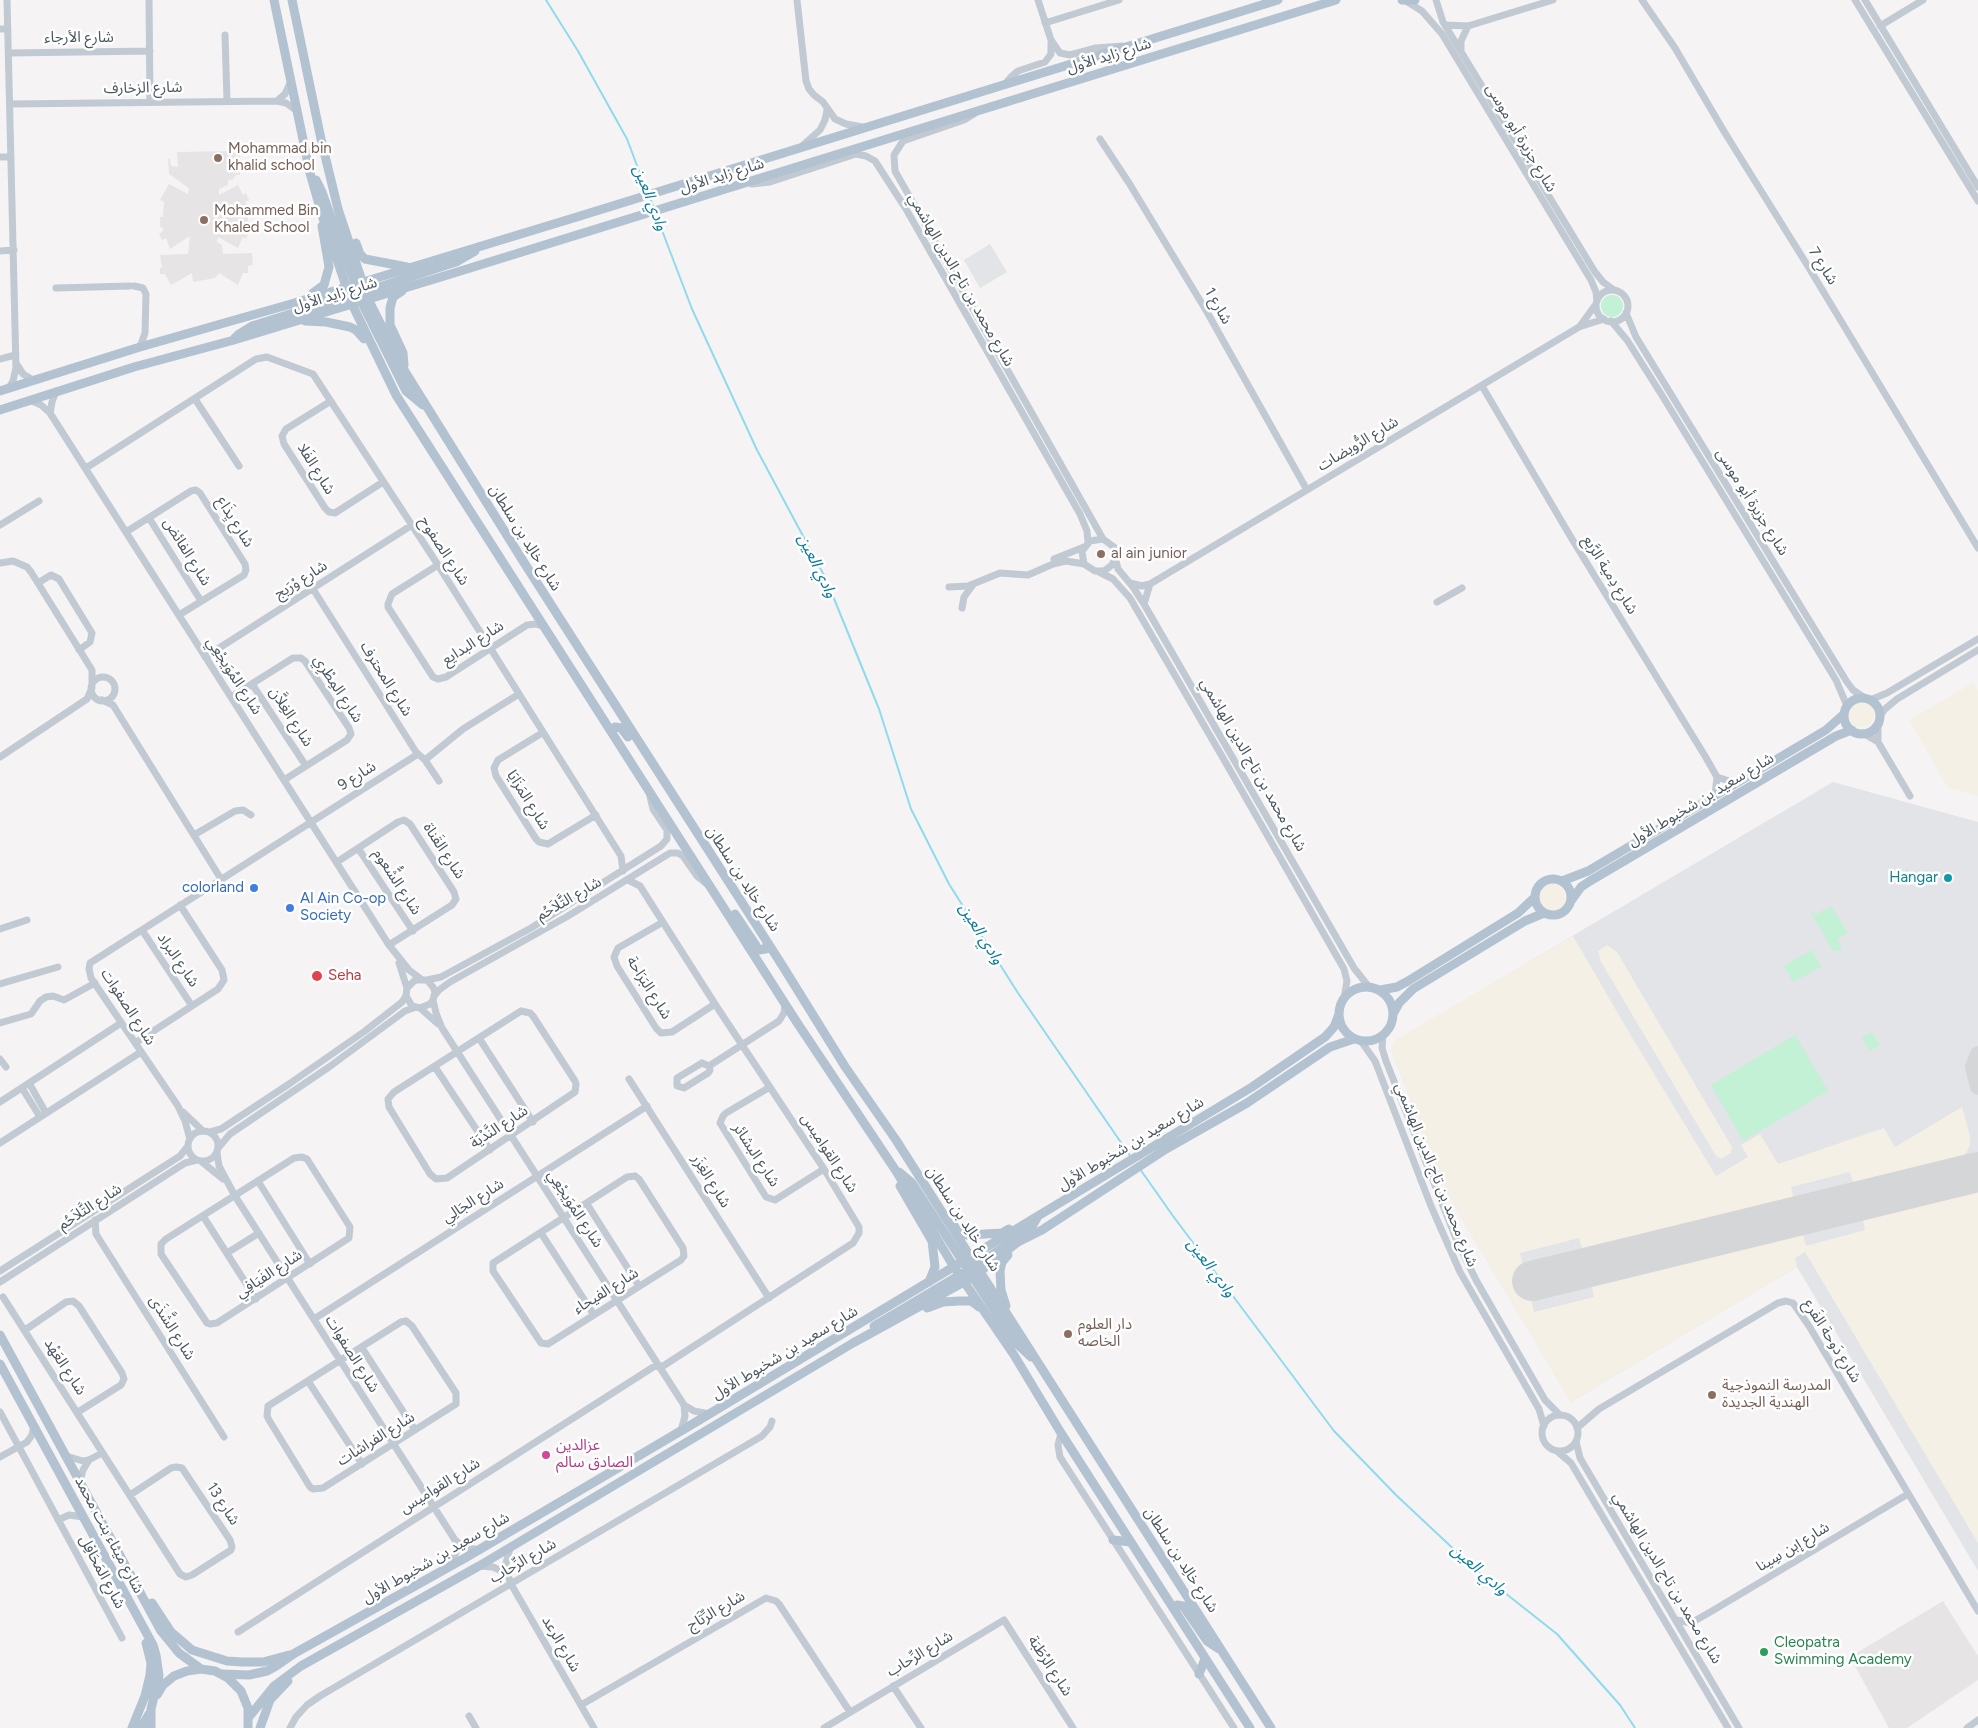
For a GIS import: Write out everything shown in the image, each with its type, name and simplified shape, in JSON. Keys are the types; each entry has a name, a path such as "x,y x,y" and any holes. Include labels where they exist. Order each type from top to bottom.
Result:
{"main road":[{"name":"شارع خالِد بن سلطان","path":"274,0 310,173 322,215 357,293 425,406 846,1068 896,1140 941,1211 967,1269 1014,1355 1061,1433 1250,1728"},
{"name":"شارع خالِد بن سلطان","path":"292,0 321,139 357,293 381,366 413,422 796,1021 896,1171 967,1269 1011,1320 1271,1728"},
{"name":"شارع زايد الأول","path":"0,410 56,391 297,321 410,268 1278,0"},
{"name":"شارع زايد الأول","path":"4,390 140,346 291,304 412,286 1336,0"},
{"path":"310,173 322,192 357,293 402,384 411,397 425,406"},
{"path":"338,210 349,225 362,257 410,268"},
{"path":"291,304 319,290 326,282 329,263 323,239 322,215"},
{"path":"234,340 245,329 252,326 456,262 481,246"},
{"path":"404,370 402,353 390,328 390,308 395,295 412,286"},
{"path":"297,321 330,322 356,330 381,366"},
{"path":"1867,699 1878,708 1879,720 1873,730 1863,733 1852,730 1846,723 1846,710 1853,700 1867,699"},
{"name":"شارع سعيد بن شخبوط الأول","path":"1562,881 1583,874 1826,730 1846,710"},
{"path":"611,731 615,727 623,729 642,757 656,769"},
{"name":"شارع سعيد بن شخبوط الأول","path":"1570,901 1581,887 1590,880 1836,736 1852,730"},
{"path":"1551,879 1562,881 1570,892 1570,901 1568,907 1560,914 1550,915 1544,913 1538,906 1535,897 1537,889 1545,880 1551,879"},
{"path":"1380,990 1403,984 1518,913 1535,897"},
{"path":"718,899 731,909 759,950 766,949 768,943"},
{"path":"1393,1014 1403,998 1413,990 1524,920 1544,913"},
{"path":"1369,987 1380,990 1388,998 1393,1014 1392,1024 1383,1035 1375,1040 1357,1040 1343,1028 1339,1014 1344,998 1358,988 1369,987"},
{"name":"شارع سعيد بن شخبوط الأول","path":"249,1717 274,1686 302,1666 510,1548 864,1337 967,1269 1026,1233 1038,1218 1054,1207 1160,1141 1252,1087 1319,1041 1334,1027 1339,1014"},
{"name":"شارع سعيد بن شخبوط الأول","path":"201,1669 222,1674 249,1675 258,1674 276,1666 295,1653 479,1550 930,1282 967,1269 1042,1230 1166,1149 1247,1103 1330,1047 1357,1040"},
{"path":"896,1171 902,1192 930,1237 933,1246 934,1267 930,1282"},
{"path":"941,1211 960,1232 968,1235 1002,1233 1035,1214 1054,1207"},
{"path":"1011,1320 1001,1290 1000,1266 1018,1242"},
{"path":"853,1343 881,1321 967,1269 1016,1343 1035,1360"},
{"path":"864,1337 892,1328 936,1304 949,1301 971,1301 978,1305 1001,1341 1014,1355"},
{"name":"شارع ميثاء بنت محمد","path":"0,1335 135,1585 168,1642 185,1658 201,1669"},
{"name":"شارع ميثاء بنت محمد","path":"0,1364 128,1599 156,1655 159,1676 151,1709 152,1728"},
{"path":"1113,1540 1131,1542"},
{"path":"135,1585 145,1592 171,1632 192,1650 242,1662 263,1662 295,1653"},
{"path":"128,1599 131,1614 146,1641 150,1663 148,1686 132,1728"},
{"path":"1173,1608 1177,1605 1183,1606 1207,1641 1222,1651"},
{"path":"1198,1674 1205,1659"},
{"path":"260,1728 263,1715 270,1700 302,1666"},
{"path":"155,1697 174,1676 187,1671 201,1669"},
{"path":"222,1674 241,1691 248,1708 248,1728"},
{"path":"141,1728 151,1709"}],"street":[{"path":"4,390 14,376 15,359 9,52 4,29 7,0"},
{"path":"150,0 150,102"},
{"path":"797,0 806,81 811,92 823,102 832,116 842,123 863,127"},
{"path":"1005,84 1018,71 1039,65 1048,60 1051,54 1050,40 1038,0"},
{"path":"1045,23 1119,0"},
{"name":"شارع جزيرة أبو موسى","path":"1408,0 1430,18 1442,34 1591,280 1596,292 1596,303"},
{"name":"شارع جزيرة أبو موسى","path":"1436,0 1445,24 1461,52 1595,272 1603,282 1614,290"},
{"path":"1445,24 1468,26 1553,0"},
{"name":"شارع 7","path":"1642,0 1675,48 1978,548"},
{"path":"1855,0 1978,201"},
{"path":"1865,0 1978,186"},
{"path":"1880,26 1923,0"},
{"path":"1461,52 1461,41 1468,26"},
{"path":"225,35 227,101"},
{"path":"1050,40 1058,51 1066,55 1102,47 1127,46"},
{"name":"شارع الأرجاء","path":"9,52 150,51"},
{"path":"277,101 288,90 291,80"},
{"name":"شارع الزخارف","path":"10,104 277,101 291,105 298,112"},
{"path":"803,146 820,130 827,110"},
{"name":"شارع محمد بن تاج الدين الهاشمي","path":"975,112 964,120 903,141 894,155 894,171 1103,538"},
{"name":"شارع 1","path":"1100,139 1129,183 1207,312 1307,490"},
{"name":"شارع محمد بن تاج الدين الهاشمي","path":"737,185 770,182 856,154 876,161 906,209 1080,514 1085,526 1086,545"},
{"path":"0,157 11,157"},
{"path":"0,251 14,250"},
{"path":"56,288 132,286 142,288 146,294 146,329 144,340 140,346"},
{"path":"1614,290 1623,294 1626,298 1626,313 1617,320 1607,320 1598,312 1596,303 1602,294 1614,290"},
{"name":"شارع الرُّويضات","path":"1579,327 1596,303"},
{"name":"شارع جزيرة أبو موسى","path":"1626,313 1632,332 1847,682 1853,690 1867,699"},
{"name":"شارع جزيرة أبو موسى","path":"1607,320 1627,340 1836,680 1846,710"},
{"name":"شارع الرُّويضات","path":"1150,584 1579,327 1607,320"},
{"path":"146,329 150,336 160,341"},
{"name":"شارع الصفوح","path":"86,468 256,359 267,357 313,374 438,565 596,815 621,856 623,871"},
{"path":"0,359 15,359"},
{"path":"15,359 23,374 33,380"},
{"name":"شارع دِمية الرَّبع","path":"1482,386 1716,777"},
{"path":"50,414 56,391"},
{"path":"195,399 239,466"},
{"name":"شارع المُوَيجْعِي","path":"30,400 41,405 50,414 86,468 389,945 409,970 424,980"},
{"name":"شارع الفَلا","path":"331,401 286,429 282,436 284,444 325,508 329,512 336,513 383,482"},
{"name":"شارع يِذَاع","path":"126,532 191,490 196,490 200,493 245,564 246,570 244,575 178,615"},
{"path":"0,525 39,502"},
{"name":"شارع الفائض","path":"149,518 201,601"},
{"name":"شارع وْرَيج","path":"205,657 412,525"},
{"path":"949,587 960,588 972,585 1005,572 1028,575 1066,561 1084,564 1091,570 1099,572 1112,565 1115,557 1114,547 1103,538 1094,539 1086,545 1056,558 1047,567"},
{"path":"1084,564 1082,556 1086,545"},
{"name":"شارع محمد بن تاج الدين الهاشمي","path":"1115,557 1118,569 1144,604 1354,968 1369,987"},
{"path":"0,562 13,561 27,567 92,670 113,683 113,705"},
{"name":"شارع البدايع","path":"438,565 392,594 388,600 388,607 430,673 438,679 446,677 527,625 536,624 545,627"},
{"name":"شارع محمد بن تاج الدين الهاشمي","path":"1099,572 1113,579 1130,598 1223,758 1344,969 1347,986 1344,998"},
{"path":"38,583 50,575 59,578 92,633 90,642 79,650"},
{"path":"1130,583 1138,585 1150,584 1144,604"},
{"path":"962,608 964,597 972,585"},
{"path":"1437,602 1462,588"},
{"name":"شارع المحترف","path":"313,589 418,754 425,760 439,781"},
{"name":"شارع البدايع","path":"527,625 532,616 531,605"},
{"path":"1867,699 1887,693 1978,639"},
{"path":"1878,742 1879,720 1885,709 1897,699 1978,650"},
{"name":"شارع المِطْرِي","path":"231,697 292,658 301,658 306,661 350,728 351,734 347,740 284,780"},
{"path":"92,670 93,694 100,700 113,705 221,879"},
{"path":"0,757 87,699 97,679 104,677"},
{"name":"شارع الغِلاَّن","path":"252,684 306,766"},
{"path":"87,699 109,699 114,694"},
{"path":"425,760 463,730 519,694"},
{"name":"شارع المَزَايَا","path":"542,732 498,760 494,768 496,776 536,838 543,844 548,844 596,815"},
{"path":"1863,733 1878,742 1910,796"},
{"name":"شارع 9","path":"310,822 418,754"},
{"path":"1715,795 1716,777 1735,784"},
{"name":"شارع التَّلاَحُم","path":"424,980 441,977 531,928 661,846 667,839 667,830 653,809 649,792"},
{"path":"194,835 235,811 243,810 251,815"},
{"name":"شارع القَناة","path":"337,862 400,821 408,821 454,892 456,899 452,905 389,945"},
{"name":"شارع الصفوات","path":"189,1143 185,1121 178,1106 93,981 89,969 93,960 310,822"},
{"name":"شارع الشُّعوم","path":"358,848 413,931"},
{"name":"شارع التَّلاَحُم","path":"434,998 442,987 450,982 568,916 628,880 666,854 678,853 701,880 710,886"},
{"path":"621,856 635,863"},
{"path":"628,880 640,886 640,872"},
{"name":"شارع القواميس","path":"238,1632 433,1507 768,1298 853,1243 857,1238 859,1227 824,1169 640,886"},
{"path":"135,1043 222,985 224,975 180,905"},
{"path":"0,929 27,920"},
{"name":"شارع البَرَاحة","path":"663,922 618,948 614,957 617,966 656,1028 661,1032 672,1032 715,1004"},
{"name":"شارع البراد","path":"142,930 192,1006"},
{"name":"شارع المُوَيجْعِي","path":"395,953 404,973 407,988"},
{"path":"0,984 58,967"},
{"path":"406,996 396,1007 326,1058 221,1128 193,1135 189,1143 190,1155 199,1161 208,1161 214,1158 218,1149 230,1134 330,1067 405,1011 418,1008 430,1004 434,998 433,987 424,980 415,980 407,988 406,996 409,1003 418,1008"},
{"path":"0,1024 31,1014 40,1001 46,997 53,996 63,999 93,981"},
{"name":"شارع المُوَيجْعِي","path":"434,998 436,1013 442,1028 684,1405"},
{"path":"779,1021 784,1013 785,1004"},
{"name":"شارع المُوَيجْعِي","path":"418,1008 442,1028"},
{"name":"شارع النَّدْيَة","path":"521,1011 530,1013 575,1081 577,1088 573,1095 444,1180 436,1179 430,1174 388,1103 390,1095 479,1038 521,1011"},
{"path":"709,1066 702,1063 677,1078 677,1086 684,1088 708,1073 709,1066 779,1021 796,1021"},
{"path":"0,1102 121,1023"},
{"name":"شارع محمد بن تاج الدين الهاشمي","path":"1383,1035 1382,1048 1386,1060 1457,1241 1476,1280 1545,1400 1560,1415"},
{"path":"479,1038 533,1122"},
{"name":"شارع محمد بن تاج الدين الهاشمي","path":"1357,1040 1369,1050 1375,1061 1428,1199 1456,1265 1495,1336 1539,1409 1544,1426"},
{"path":"0,1143 141,1052"},
{"path":"0,1059 6,1067"},
{"path":"435,1067 490,1150"},
{"name":"شارع الغِزَر","path":"629,1079 768,1298"},
{"path":"29,1083 43,1115"},
{"name":"شارع البشائر","path":"770,1087 726,1113 720,1123 766,1197 775,1200 824,1169"},
{"path":"22,1088 43,1115"},
{"name":"شارع الصفوات","path":"178,1106 206,1132"},
{"name":"شارع الجَالِي","path":"314,1319 647,1106"},
{"path":"206,1132 216,1139 218,1149"},
{"name":"شارع التَّلاَحُم","path":"0,1271 176,1158 189,1143"},
{"name":"شارع الصفوات","path":"218,1149 218,1162 226,1182 455,1540"},
{"name":"شارع الفَيَافِي","path":"294,1158 304,1158 350,1227 350,1234 346,1241 256,1299 217,1324 210,1324 204,1320 161,1254 160,1247 163,1241 258,1181 294,1158"},
{"name":"شارع التَّلاَحُم","path":"0,1282 184,1163 199,1161"},
{"name":"شارع الصفوات","path":"199,1161 210,1167 226,1182"},
{"name":"شارع الفيحاء","path":"632,1176 639,1179 685,1253 681,1260 548,1344 543,1344 493,1271 492,1266 495,1262 586,1204 627,1177 632,1176"},
{"path":"258,1181 310,1264"},
{"path":"586,1204 639,1286"},
{"path":"203,1216 256,1299"},
{"path":"96,1220 96,1234"},
{"name":"شارع الشَّذَى","path":"84,1227 96,1234 224,1437"},
{"path":"227,1254 258,1233"},
{"path":"541,1233 594,1315"},
{"name":"شارع العَهْد","path":"3,1297 176,1568"},
{"path":"25,1330 70,1301 79,1306 124,1379 121,1385 78,1412"},
{"name":"شارع دَوحة الفَرع","path":"1577,1428 1599,1409 1778,1303 1790,1301 1798,1309 1978,1611"},
{"name":"شارع الفراشات","path":"403,1321 411,1323 456,1393 457,1400 454,1406 323,1488 316,1490 310,1487 269,1420 266,1411 272,1403 362,1348 403,1321"},
{"path":"362,1348 415,1430"},
{"path":"308,1381 362,1464"},
{"path":"684,1405 694,1411 710,1414"},
{"path":"681,1431 685,1416 684,1405"},
{"name":"شارع المَحَافِل","path":"0,1412 122,1638"},
{"path":"1560,1415 1568,1418 1577,1428 1576,1441 1570,1448 1558,1451 1550,1448 1544,1442 1542,1434 1544,1426 1552,1417 1560,1415"},
{"name":"شارع الرِّحاب","path":"290,1728 296,1717 307,1705 320,1696 762,1436 770,1427 772,1420"},
{"path":"0,1457 27,1442 32,1435 34,1425"},
{"path":"1061,1433 1058,1445 1060,1457 1234,1728"},
{"name":"شارع محمد بن تاج الدين الهاشمي","path":"1576,1441 1580,1458 1739,1728"},
{"path":"27,1442 36,1442 44,1446"},
{"name":"شارع محمد بن تاج الدين الهاشمي","path":"1558,1451 1571,1463 1728,1728"},
{"path":"80,1482 83,1470 89,1460 102,1452"},
{"path":"66,1456 77,1460 89,1460"},
{"name":"شارع 13","path":"130,1495 171,1468 182,1468 232,1543 228,1553 192,1576 183,1576 176,1568"},
{"name":"شارع إبن سِينا","path":"1691,1622 1908,1494"},
{"path":"58,1520 69,1515 74,1501"},
{"name":"شارع المَحَافِل","path":"69,1515 83,1517"},
{"path":"455,1540 464,1547 479,1550"},
{"path":"451,1566 456,1552 455,1540"},
{"path":"479,1566 493,1567 506,1573 506,1560 510,1548"},
{"name":"شارع الرعد","path":"506,1573 594,1728"},
{"name":"شارع الرِّتَاج","path":"581,1705 766,1598 779,1604 850,1712"},
{"name":"شارع الرِّحاب","path":"824,1728 1004,1620"},
{"name":"شارع الرُطَبَة","path":"1004,1620 1074,1728"},
{"path":"1676,1620 1691,1622 1687,1638"},
{"path":"893,1686 920,1728"},
{"path":"469,1716 476,1728"},
{"path":"1967,1728 1978,1720"}],"shaded area":[{"name":"Mohammed Bin Khaled School","path":"240,151 240,175 236,175 232,180 228,180 228,185 219,189 219,195 238,185 243,195 246,193 249,200 245,202 248,206 248,223 245,230 249,232 246,239 243,237 238,248 218,237 217,242 222,245 223,254 252,253 253,265 248,266 248,273 243,273 238,285 219,273 215,278 193,282 192,273 171,285 165,274 160,274 160,268 162,267 160,255 188,254 190,236 170,249 166,238 162,240 159,234 164,230 160,226 160,217 163,217 164,202 160,200 169,184 188,194 189,188 169,174 168,159 170,159 171,166 178,167 177,152"},
{"path":"990,244 1007,272 980,288 964,260"},
{"path":"1833,782 1978,822 1978,1571 1797,1267 1571,1402 1452,1202 1391,1050 1513,971"},
{"path":"1943,1601 1978,1656 1978,1680 1907,1728 1889,1728 1850,1657"}],"green space":[{"path":"1612,295 1620,298 1623,306 1620,314 1612,317 1604,314 1601,306 1604,298"},
{"path":"1831,906 1848,933 1837,939 1842,948 1834,952 1811,913 1812,910 1815,915"},
{"path":"1812,950 1821,967 1793,982 1784,966"},
{"path":"1872,1032 1880,1045 1870,1051 1862,1038"},
{"path":"1795,1035 1828,1091 1743,1141 1711,1085"}],"sand":[{"path":"1973,683 1978,691 1978,796 1948,788 1909,720"},
{"path":"1861,701 1870,705 1874,714 1870,723 1861,727 1852,723 1848,714 1852,705"},
{"path":"1552,884 1561,888 1565,897 1561,906 1552,910 1543,906 1539,897 1543,888"},
{"path":"1573,936 1716,1176 1748,1157 1741,1145 1760,1134 1778,1164 1884,1128 1895,1147 1962,1107 1970,1136 1970,1145 1966,1153 1958,1161 1854,1186 1850,1172 1791,1187 1794,1200 1583,1252 1579,1238 1520,1253 1534,1312 1594,1297 1591,1283 1802,1231 1806,1246 1865,1230 1862,1216 1978,1188 1978,1543 1805,1252 1795,1258 1797,1267 1571,1402 1452,1202 1391,1050 1395,1040"},
{"path":"1607,945 1617,952 1732,1147 1731,1153 1721,1159 1716,1156 1601,962 1598,951"}],"waterway":[{"name":"وادي العين","path":"546,0 578,51 627,139 647,192"},
{"name":"وادي العين","path":"650,198 654,208"},
{"name":"وادي العين","path":"655,212 692,309 757,450 826,579 879,709 911,809 949,884 1018,993 1131,1157"},
{"name":"وادي العين","path":"1140,1169 1334,1431 1396,1495 1476,1570 1557,1634 1620,1705 1635,1728"}],"taxiway":[{"path":"1978,1054 1973,1067 1978,1087"},
{"path":"1971,1174 1978,1170"}],"runway":[{"path":"1532,1281 1978,1172"}],"place":[{"name":"Mohammad bin khalid school","path":"218,158"},
{"name":"Mohammed Bin Khaled School","path":"204,220"},
{"name":"al ain junior","path":"1101,554"},
{"name":"Hangar","path":"1948,878"},
{"name":"colorland","path":"254,888"},
{"name":"Al Ain Co-op Society","path":"290,908"},
{"name":"Seha","path":"317,976"},
{"name":"دار العلوم الخاصه","path":"1068,1334"},
{"name":"المدرسة النموذجية الهندية الجديدة","path":"1712,1395"},
{"name":"عزالدين الصادق سالم","path":"546,1455"},
{"name":"Cleopatra Swimming Academy","path":"1764,1652"}]}
